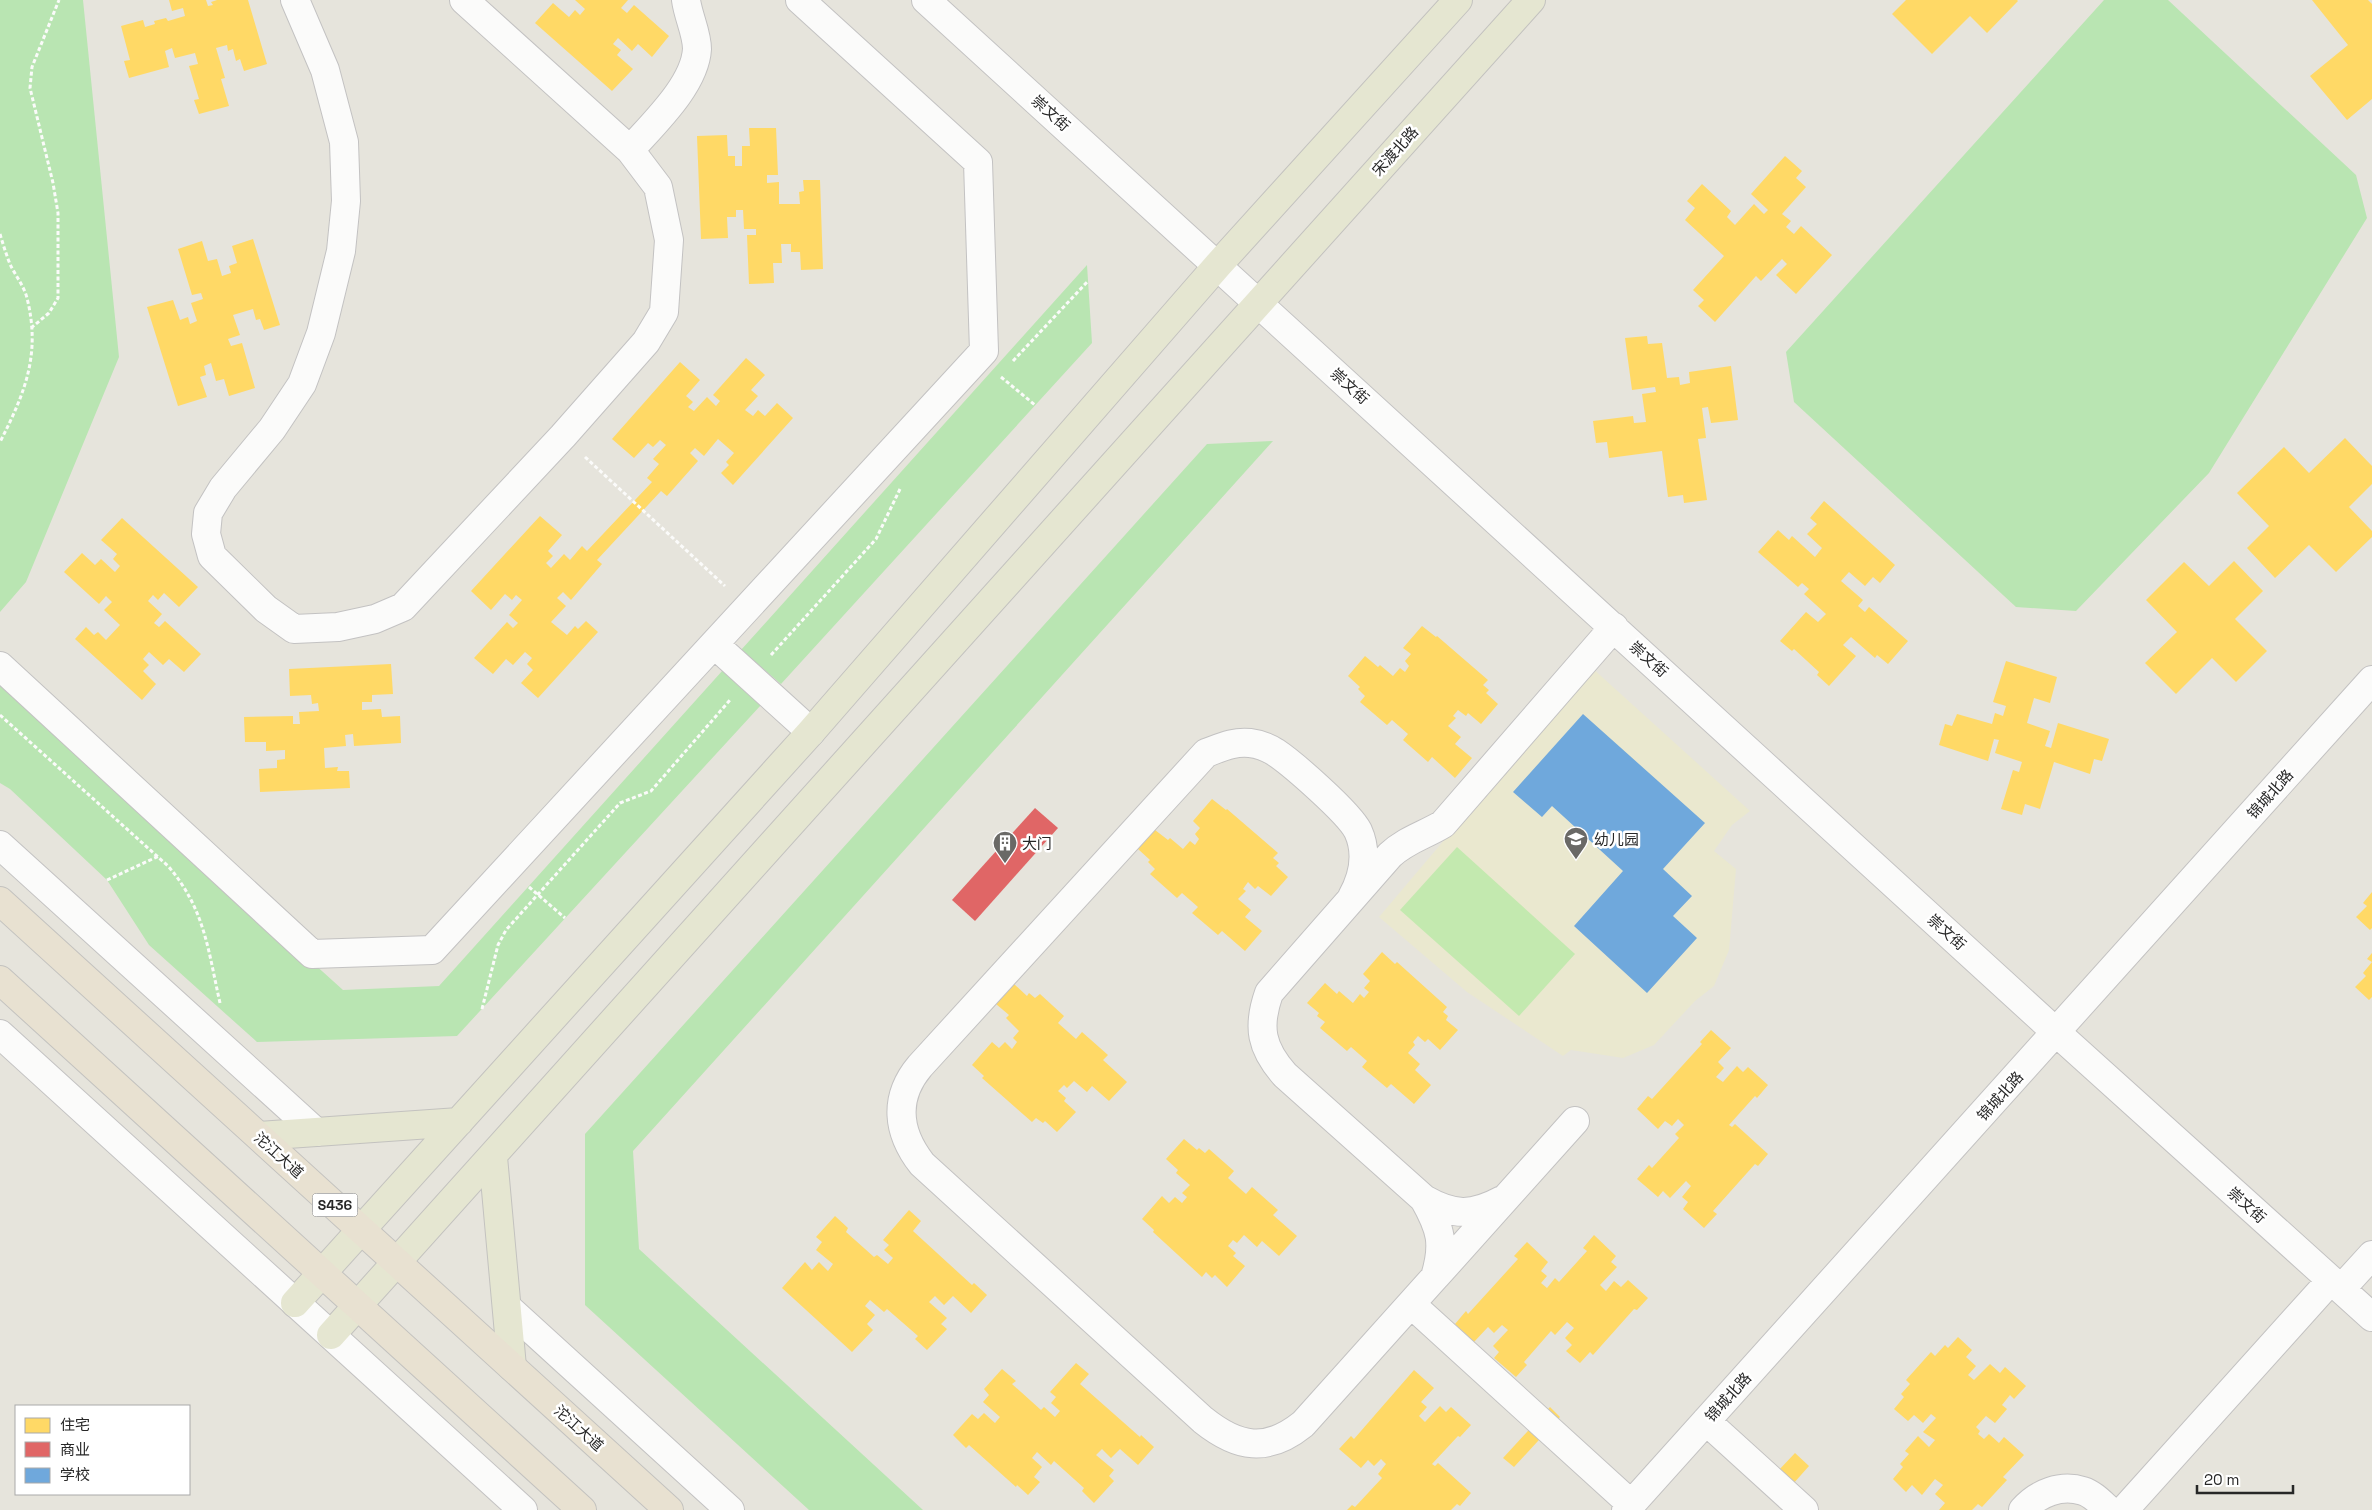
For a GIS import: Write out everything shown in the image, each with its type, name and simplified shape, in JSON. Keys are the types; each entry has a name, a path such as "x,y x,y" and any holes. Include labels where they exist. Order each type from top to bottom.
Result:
{"highway":[{"name":"沱江大道","path":"0,901 669,1510"},
{"path":"0,980 582,1510"}],"main road":[{"path":"295,1303 811,732 1218,265 1458,0"},
{"name":"宋渡北路","path":"331,1335 1531,0"},
{"path":"258,1136 459,1122"},
{"path":"493,1157 512,1367"}],"street":[{"path":"295,0 325,70 344,142 346,201 341,252 322,333 302,384 272,429 224,488 208,513 206,534 212,556 266,609 294,629 338,627 376,619 403,607 563,436 646,342 664,312 669,240 658,188 630,150 464,0"},
{"path":"630,150 679,94 692,68 697,49 686,0"},
{"path":"0,666 312,954 432,950 984,351 978,162 800,0"},
{"name":"崇文街","path":"926,0 2057,1033 2372,1317"},
{"path":"1575,1121 1303,1424 1289,1435 1273,1442 1260,1444 1244,1443 1230,1438 1203,1420 922,1164 910,1150 904,1135 901,1117 905,1090 910,1078 1206,753 1234,743 1263,746 1289,762 1365,831 1377,836 1402,840 1427,834 1443,824 1614,627"},
{"path":"714,644 811,732"},
{"name":"锦城北路","path":"1629,1507 2369,688"},
{"path":"1350,819 1358,832 1363,860 1363,872 1352,897"},
{"path":"1414,838 1390,854 1269,993 1263,1010 1262,1027 1264,1042 1272,1060 1285,1075 1424,1199 1440,1208 1467,1212 1478,1211 1506,1198"},
{"path":"0,846 316,1132"},
{"path":"0,1034 523,1510"},
{"path":"1424,1199 1436,1220 1442,1240 1441,1257 1435,1278"},
{"path":"2124,1510 2336,1285 2372,1255"},
{"path":"1411,1304 1629,1507"},
{"path":"507,1307 730,1510"},
{"path":"1706,1422 1804,1510"},
{"path":"2023,1510 2032,1500 2046,1492 2063,1488 2084,1491 2109,1510"}],"path":[{"path":"31,328 50,314 58,298 58,214 53,183 30,88 32,67 58,0"},
{"path":"0,234 10,264 26,297 31,328 31,366 14,415 0,442"},
{"path":"994,383 1088,280"},
{"path":"978,357 1035,405"},
{"path":"563,436 748,607"},
{"path":"482,1009 498,945 506,930 620,803 650,791 876,539 905,480"},
{"path":"0,715 158,857 183,884 197,910 222,1011"},
{"path":"107,880 158,857 180,832"},
{"path":"508,868 565,918"}],"shaded area":[{"name":"幼儿园","path":"1591,667 1750,811 1732,825 1714,851 1736,869 1729,950 1714,986 1695,1001 1654,1045 1623,1058 1571,1050 1563,1056 1467,992 1379,917"}],"green space":[{"path":"0,0 83,0 119,357 26,582 0,612"},
{"path":"2104,0 2168,0 2356,175 2367,218 2209,473 2076,611 2016,607 1794,402 1786,352"},
{"path":"1087,265 1092,343 781,684 741,650"},
{"path":"1273,441 633,1151 639,1249 923,1510 809,1510 585,1305 585,1134 1207,444"},
{"path":"723,670 761,705 457,1036 257,1042 149,945 107,880 10,789 0,783 0,681 343,990 439,986"},
{"path":"1457,847 1575,954 1519,1016 1400,910"}],"building: 住宅":[{"path":"169,0 206,0 208,6 213,5 211,2 217,0 248,0 267,64 244,71 240,59 236,61 233,49 228,51 227,45 216,48 225,78 221,79 229,106 199,114 194,100 199,99 189,66 198,64 195,53 175,58 172,48 165,51 169,67 129,78 124,61 130,60 121,26 143,20 145,27 155,24 154,21 166,18 168,21 185,16 183,8 172,11"},
{"path":"575,0 628,0 621,8 627,13 634,5 669,36 652,57 638,44 632,51 618,38 613,44 621,50 617,55 633,69 612,91 535,23 553,3 569,17 575,10 580,15 585,9"},
{"path":"1906,0 2018,1 1987,33 1970,16 1932,54 1892,14"},
{"path":"2312,0 2368,0 2372,4 2372,99 2347,120 2310,76 2348,45"},
{"path":"749,128 776,128 778,175 767,175 767,183 779,182 779,204 800,204 799,192 804,191 803,180 820,180 823,269 801,270 800,252 791,252 791,244 781,244 782,263 773,263 774,283 749,284 747,235 756,235 756,229 744,229 743,210 736,210 736,217 727,217 728,238 701,239 697,136 727,135 728,156 735,156 735,166 742,166 742,146 750,146"},
{"path":"1785,156 1802,171 1796,178 1806,187 1782,214 1791,221 1786,227 1794,234 1801,226 1832,255 1796,294 1776,275 1787,264 1782,259 1761,281 1756,276 1715,322 1698,306 1704,300 1693,290 1724,256 1685,220 1695,208 1687,201 1702,184 1731,211 1727,217 1735,225 1754,204 1764,214 1768,210 1751,194"},
{"path":"253,239 280,325 264,330 260,319 256,320 253,309 233,315 240,335 228,339 231,346 242,343 255,388 229,396 224,379 216,381 211,363 204,366 206,375 200,377 207,397 178,406 147,307 173,300 180,320 188,317 190,324 197,321 191,303 203,299 201,293 192,295 178,249 202,241 208,261 217,259 222,276 231,273 229,266 237,263 232,246"},
{"path":"1647,336 1648,344 1662,343 1667,378 1679,377 1680,385 1690,383 1689,372 1731,366 1738,420 1711,423 1708,407 1702,408 1706,438 1698,439 1707,500 1684,503 1683,495 1668,497 1662,451 1609,458 1607,442 1596,443 1593,421 1633,416 1634,423 1646,422 1642,394 1656,392 1655,387 1632,390 1625,338"},
{"path":"746,358 765,375 751,390 758,396 745,410 753,416 758,410 765,416 777,403 793,418 733,485 721,473 729,465 726,462 734,453 718,439 704,456 695,448 690,453 698,461 667,496 661,491 597,560 602,564 571,600 563,592 557,598 566,606 551,622 567,635 575,626 578,629 586,621 598,632 538,698 521,683 533,670 527,664 532,658 525,652 513,665 506,659 493,674 474,658 507,622 513,628 518,623 509,615 522,600 516,595 512,600 505,594 491,610 471,591 540,516 562,535 548,551 553,556 546,563 551,568 564,554 570,560 582,546 587,551 652,482 647,478 659,464 653,459 666,445 660,440 653,447 648,443 634,458 612,439 680,362 700,380 686,396 693,402 688,407 694,411 707,397 716,406 720,401 713,395"},
{"path":"2345,438 2372,466 2372,484 2349,507 2372,531 2372,537 2336,572 2309,545 2275,578 2247,548 2269,526 2237,493 2284,447 2309,473"},
{"path":"1824,501 1895,565 1880,583 1873,577 1865,586 1849,572 1841,581 1863,600 1858,606 1865,612 1869,607 1908,641 1888,664 1877,655 1875,658 1851,637 1843,645 1856,656 1829,686 1817,675 1819,672 1794,649 1792,651 1780,641 1806,612 1818,622 1826,614 1804,594 1809,589 1802,583 1798,587 1758,552 1778,530 1789,540 1792,536 1815,557 1822,548 1807,534 1817,524 1810,518"},
{"path":"122,518 198,587 179,607 164,593 158,600 153,595 148,601 162,614 154,623 159,627 165,621 201,654 184,672 169,659 163,665 149,652 143,659 149,665 143,671 156,684 142,700 75,639 86,627 94,635 98,632 106,640 120,625 104,610 112,602 106,596 99,604 64,572 82,553 95,565 101,559 115,572 120,566 113,559 117,554 101,540"},
{"path":"2234,561 2263,591 2235,619 2267,651 2236,682 2212,658 2176,694 2145,663 2177,632 2146,600 2184,562 2209,586"},
{"path":"1422,626 1437,636 1488,680 1483,685 1489,690 1486,693 1498,704 1481,724 1468,713 1466,716 1458,710 1453,716 1456,718 1448,726 1461,737 1455,744 1472,758 1455,778 1432,757 1428,762 1403,740 1408,734 1392,720 1387,725 1360,702 1365,696 1358,689 1360,687 1348,676 1365,656 1393,676 1400,668 1405,672 1409,666 1405,661 1411,654 1403,648"},
{"path":"2006,661 2057,677 2050,703 2034,698 2027,723 2050,731 2045,746 2051,748 2058,723 2109,739 2102,761 2094,759 2090,774 2054,762 2040,809 2025,804 2022,815 2001,809 2013,770 2019,772 2022,762 1995,753 1999,740 1994,739 1988,761 1939,745 1945,724 1952,726 1957,714 1992,724 1995,713 2003,716 2006,706 1993,702"},
{"path":"391,664 393,694 372,695 372,702 362,702 362,710 381,709 382,717 400,716 401,743 354,746 353,734 345,735 346,746 324,748 325,768 338,767 337,771 349,771 350,788 260,792 259,769 277,768 277,760 285,759 285,750 266,751 266,742 245,742 244,717 293,716 293,724 300,724 299,712 319,711 318,703 312,704 311,695 290,696 289,669"},
{"path":"1212,799 1227,809 1278,853 1273,858 1279,863 1276,866 1288,877 1271,896 1258,886 1255,889 1248,882 1243,889 1246,891 1238,899 1251,910 1245,917 1262,931 1245,951 1222,931 1218,935 1192,913 1198,907 1182,893 1177,898 1150,874 1155,869 1148,862 1150,860 1138,849 1155,830 1168,840 1170,838 1183,849 1190,841 1195,845 1199,839 1195,834 1200,828 1193,821"},
{"path":"2372,892 2372,928 2370,930 2356,917 2367,906 2363,903"},
{"path":"1382,952 1395,964 1397,962 1447,1007 1443,1012 1448,1016 1446,1020 1458,1030 1440,1050 1428,1039 1425,1042 1418,1036 1413,1042 1415,1045 1408,1053 1420,1064 1415,1070 1431,1085 1414,1104 1391,1084 1387,1088 1362,1067 1367,1061 1351,1047 1347,1051 1320,1028 1325,1022 1317,1016 1319,1013 1307,1003 1325,983 1337,994 1339,991 1353,1003 1360,994 1364,998 1369,992 1364,988 1370,981 1363,974"},
{"path":"2372,953 2372,962 2367,959"},
{"path":"2372,962 2372,997 2369,1000 2355,987 2366,976 2363,973"},
{"path":"1014,984 1027,996 1029,993 1035,998 1040,994 1064,1016 1058,1023 1076,1039 1082,1032 1108,1055 1103,1060 1127,1082 1109,1101 1092,1086 1087,1092 1074,1081 1067,1088 1064,1085 1058,1091 1066,1098 1064,1101 1076,1112 1057,1132 1045,1121 1043,1123 1036,1118 1032,1122 982,1078 984,1076 972,1065 992,1042 999,1048 1005,1042 1012,1049 1017,1042 1013,1038 1019,1031 1006,1018 1009,1015 996,1004"},
{"path":"1711,1030 1731,1048 1718,1062 1724,1068 1716,1077 1723,1082 1737,1066 1743,1072 1748,1067 1768,1085 1757,1098 1755,1096 1729,1125 1732,1127 1735,1124 1768,1154 1758,1166 1755,1164 1713,1211 1717,1214 1704,1228 1683,1209 1688,1202 1682,1197 1691,1186 1686,1181 1670,1198 1663,1191 1658,1197 1637,1179 1649,1165 1652,1168 1679,1138 1675,1134 1684,1125 1678,1119 1672,1126 1665,1121 1658,1129 1637,1109 1648,1096 1652,1099 1702,1044 1700,1042"},
{"path":"1184,1139 1197,1150 1199,1148 1205,1153 1209,1149 1234,1171 1228,1178 1246,1194 1252,1187 1278,1210 1273,1215 1297,1236 1279,1256 1262,1241 1257,1247 1244,1235 1237,1243 1233,1240 1228,1246 1236,1253 1233,1256 1245,1266 1227,1287 1215,1275 1212,1278 1206,1272 1202,1277 1153,1232 1154,1230 1142,1219 1162,1196 1169,1203 1175,1197 1182,1203 1187,1197 1182,1193 1190,1185 1176,1173 1178,1170 1166,1159"},
{"path":"909,1210 921,1221 913,1231 972,1285 974,1283 987,1295 971,1313 953,1296 944,1305 935,1296 929,1302 947,1318 941,1324 947,1329 927,1350 915,1339 918,1336 887,1309 884,1312 870,1300 865,1306 875,1315 867,1324 873,1330 852,1352 782,1288 805,1262 812,1270 819,1262 828,1271 833,1264 816,1250 822,1242 816,1237 835,1216 848,1228 846,1232 874,1257 877,1255 888,1264 893,1258 884,1250 889,1245 883,1240"},
{"path":"1594,1235 1616,1256 1611,1262 1617,1267 1600,1285 1606,1291 1614,1281 1621,1287 1628,1280 1648,1298 1637,1310 1634,1309 1593,1355 1590,1352 1580,1363 1566,1351 1572,1345 1565,1338 1574,1328 1567,1322 1555,1335 1551,1331 1524,1362 1527,1365 1516,1377 1494,1358 1499,1352 1493,1346 1508,1330 1502,1325 1494,1333 1488,1327 1474,1342 1455,1324 1466,1311 1468,1314 1518,1259 1514,1256 1527,1242 1548,1262 1541,1271 1547,1276 1541,1283 1547,1288 1555,1278 1559,1282 1587,1251 1583,1248"},
{"path":"1958,1337 1972,1350 1966,1357 1976,1366 1968,1375 1974,1380 1990,1364 2000,1373 2005,1367 2026,1386 2014,1399 2010,1395 2002,1405 2007,1409 1995,1423 1986,1416 1976,1427 1980,1431 1978,1434 1984,1439 1989,1434 1999,1443 2004,1437 2024,1455 2003,1477 2007,1480 1982,1507 1978,1504 1972,1510 1939,1510 1945,1503 1935,1494 1943,1485 1935,1479 1922,1495 1912,1485 1906,1492 1893,1479 1903,1467 1900,1464 1909,1454 1905,1451 1918,1436 1929,1447 1935,1440 1923,1432 1936,1418 1931,1414 1923,1423 1914,1415 1908,1421 1894,1409 1904,1397 1901,1394 1910,1384 1906,1380 1931,1352 1935,1356 1945,1345 1948,1348"},
{"path":"1076,1363 1089,1374 1080,1384 1154,1447 1138,1465 1120,1449 1111,1458 1102,1449 1096,1455 1114,1470 1109,1476 1114,1481 1094,1503 1082,1491 1084,1488 1054,1461 1051,1465 1037,1452 1032,1458 1042,1467 1034,1477 1040,1482 1028,1495 1017,1485 1016,1487 969,1445 966,1448 953,1435 972,1414 978,1419 984,1413 995,1423 1000,1417 983,1402 989,1395 984,1389 1002,1369 1016,1381 1012,1384 1041,1410 1044,1407 1055,1417 1060,1411 1051,1403 1056,1397 1050,1392"},
{"path":"1414,1370 1434,1388 1421,1402 1427,1407 1419,1416 1425,1422 1440,1406 1446,1412 1451,1407 1471,1425 1432,1464 1435,1466 1438,1463 1471,1493 1460,1506 1457,1504 1451,1510 1347,1510 1352,1505 1355,1507 1382,1478 1378,1474 1386,1464 1381,1459 1374,1466 1368,1460 1361,1468 1339,1449 1351,1436 1354,1439"},
{"path":"1550,1407 1560,1417 1514,1467 1503,1458"},
{"path":"1795,1453 1809,1466 1793,1484 1778,1471"}],"building: 商业":[{"name":"大门","path":"1035,808 1058,828 975,921 952,900"}],"building: 学校":[{"path":"1583,714 1705,823 1663,869 1692,896 1673,916 1697,938 1647,993 1574,926 1623,871 1552,806 1542,817 1513,792"}],"place":[{"name":"幼儿园","path":"1576,860"},
{"name":"大门","path":"1005,864"}]}
